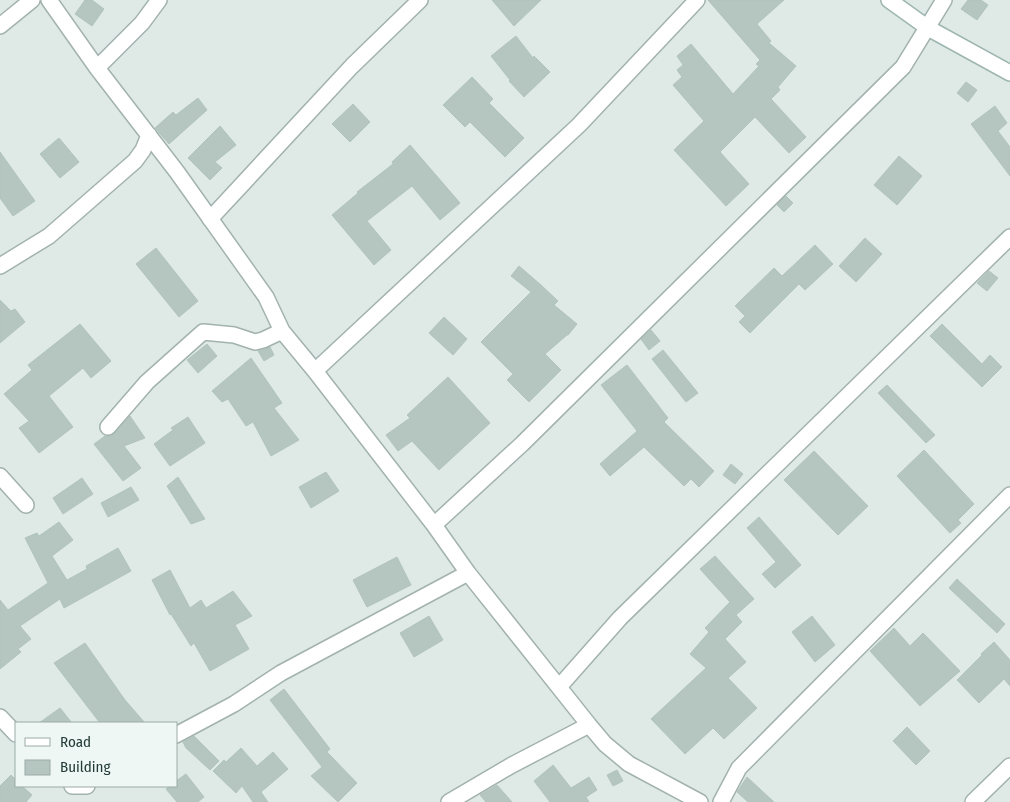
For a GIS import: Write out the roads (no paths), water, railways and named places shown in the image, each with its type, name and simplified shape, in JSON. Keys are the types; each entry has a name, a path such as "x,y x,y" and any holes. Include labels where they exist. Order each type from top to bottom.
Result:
{"street":[{"path":"0,26 32,0"},
{"path":"49,0 266,297 282,331 434,525 468,573 589,725 605,744 629,764 700,802"},
{"path":"97,68 142,22 160,0"},
{"path":"210,219 352,66 420,0"},
{"path":"315,371 579,124 697,0"},
{"path":"889,0 928,28 1010,73"},
{"path":"434,525 522,444 903,67 944,0"},
{"path":"0,266 49,236 135,161 144,150 149,135"},
{"path":"559,687 620,618 1010,237"},
{"path":"108,427 147,382 203,332 234,335 255,342 282,331"},
{"path":"0,476 26,506"},
{"path":"721,802 739,768 1010,495"},
{"path":"178,734 234,704 282,673 468,573"},
{"path":"0,717 15,733"},
{"path":"449,802 512,765 589,725"},
{"path":"973,802 1010,766"}]}
